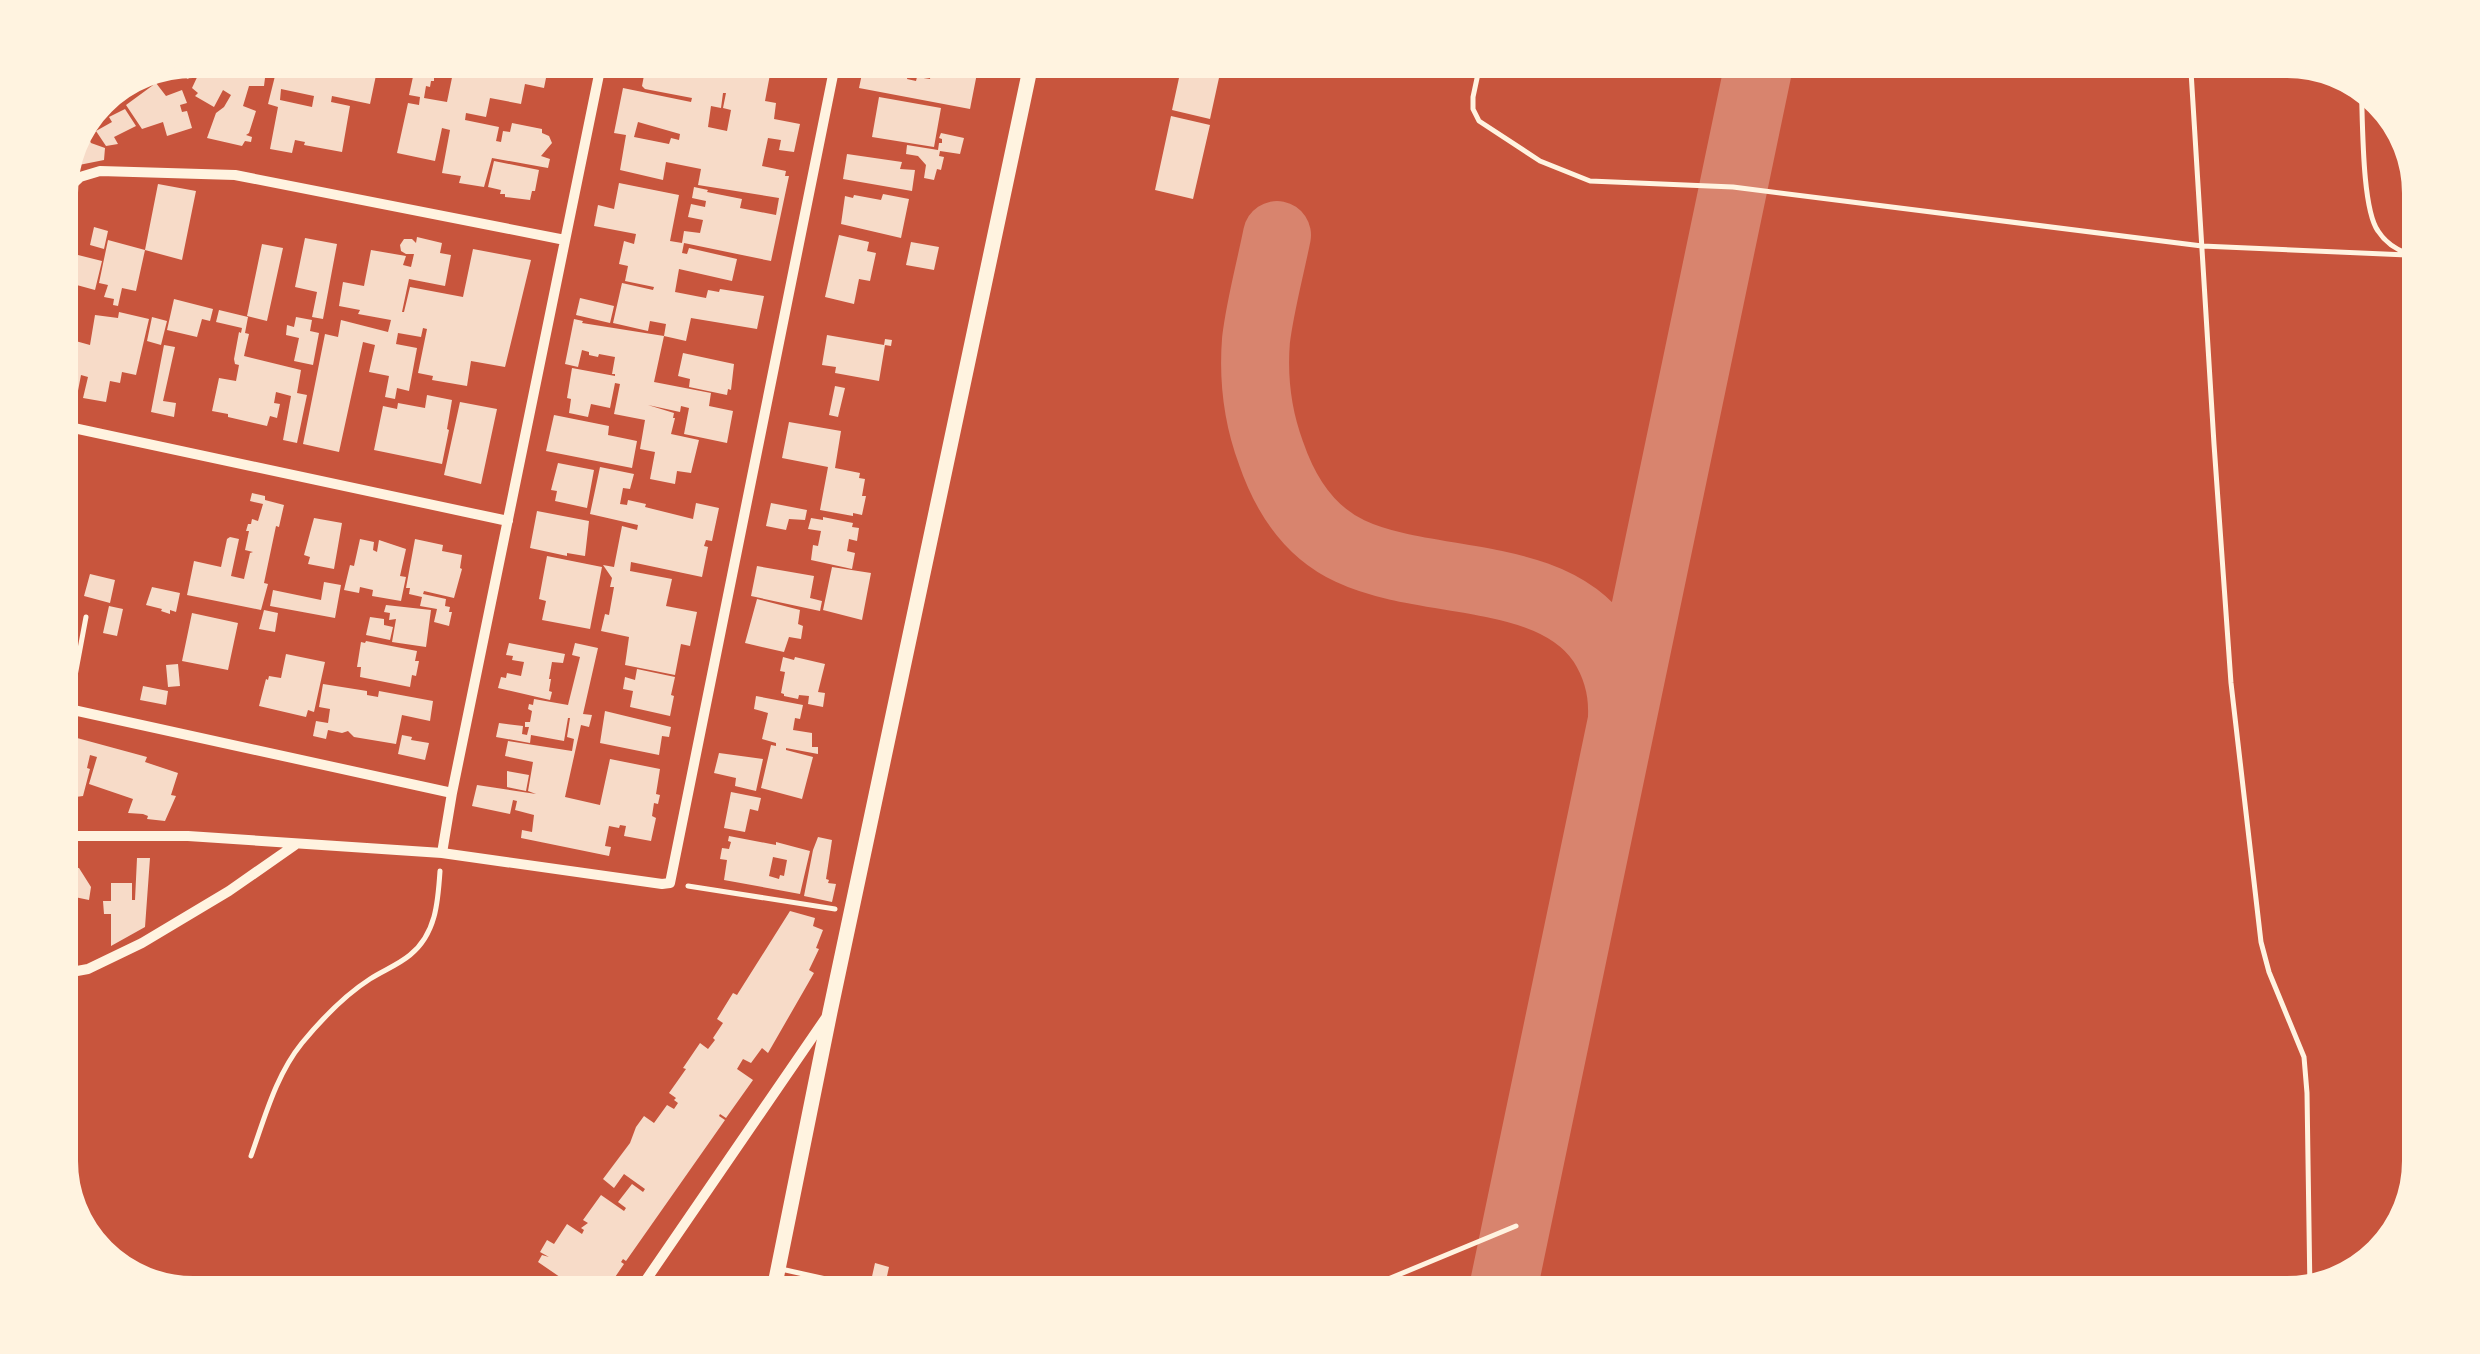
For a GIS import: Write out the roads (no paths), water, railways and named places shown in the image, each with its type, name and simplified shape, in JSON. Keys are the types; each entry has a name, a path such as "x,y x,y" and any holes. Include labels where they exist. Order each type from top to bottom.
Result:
{"main road":[{"path":"775,1282 1029,73"}],"street":[{"path":"442,853 599,73"},
{"path":"73,836 188,836 442,853 670,883 833,73"},
{"path":"73,183 80,176 100,170 235,174 566,240"},
{"path":"73,428 508,521"},
{"path":"73,710 452,793"},
{"path":"73,972 88,969 142,944 230,891 296,844"},
{"path":"645,1282 830,1012"}],"lane":[{"path":"1478,73 1472,96 1478,121 1540,161 1590,181 1733,187 2202,246 2407,255"},
{"path":"2191,73 2231,684 2261,942 2268,972 2304,1057 2310,1278"},
{"path":"2362,100 2368,203 2377,230 2407,255"},
{"path":"73,688 86,618"},
{"path":"1381,1282 1516,1226"},
{"path":"778,1268 840,1282"}]}
